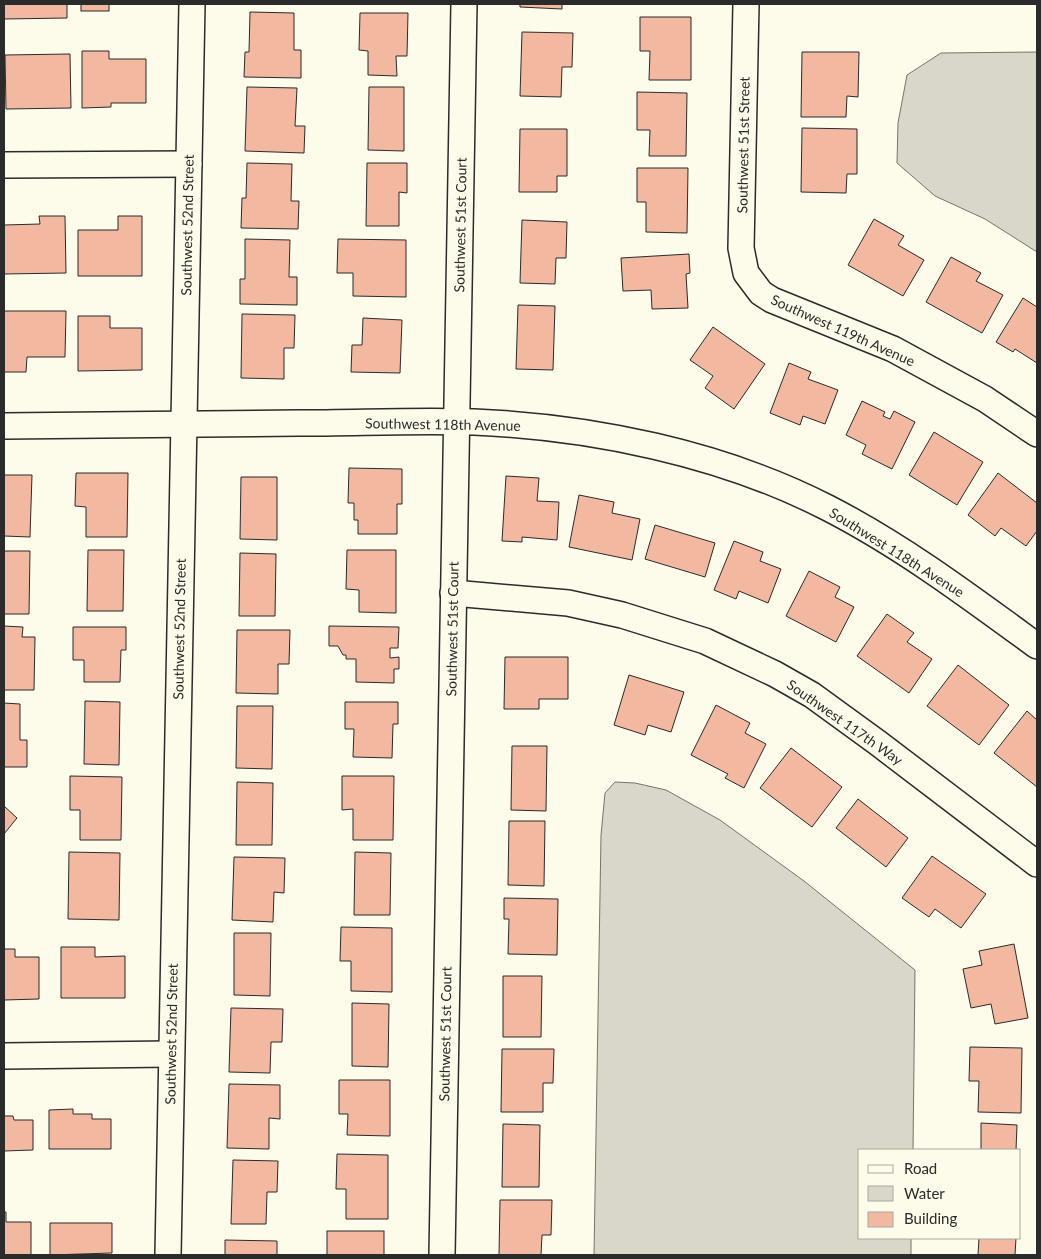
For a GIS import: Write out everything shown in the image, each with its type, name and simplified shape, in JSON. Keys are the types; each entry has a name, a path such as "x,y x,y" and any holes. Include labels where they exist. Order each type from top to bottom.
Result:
{"street":[{"name":"Southwest 52nd Street","path":"168,1255 192,4"},
{"name":"Southwest 51st Court","path":"442,1255 464,4"},
{"name":"Southwest 51st Street","path":"746,4 741,248 746,273 753,284"},
{"path":"4,165 189,164"},
{"name":"Southwest 119th Avenue","path":"753,284 772,300 893,349 941,374 985,399 1037,434"},
{"name":"Southwest 118th Avenue","path":"4,426 456,422 518,425 588,433 707,460 771,483 827,507 944,579 1037,646"},
{"name":"Southwest 117th Way","path":"453,593 568,603 622,615 705,642 775,674 812,695 842,716 1037,864"},
{"path":"4,1056 171,1054"}],"water":[{"path":"1037,52 1037,252 985,219 935,196 897,163 898,123 907,75 941,53"},
{"path":"615,782 635,783 666,790 720,820 804,881 915,970 913,1149 858,1149 858,1239 911,1239 911,1255 594,1255 601,835 605,793"}],"building":[{"path":"4,4 67,4 67,18 4,19"},
{"path":"81,4 109,4 109,11 81,11"},
{"path":"520,4 562,4 562,9 520,7"},
{"path":"250,12 294,13 294,50 301,50 301,78 244,77 245,52 249,52"},
{"path":"360,13 408,13 407,56 396,56 397,76 368,75 368,51 359,50"},
{"path":"640,17 691,17 691,80 649,80 650,51 640,51"},
{"path":"522,32 573,33 572,67 562,67 561,97 520,96"},
{"path":"82,51 109,51 109,59 146,59 146,103 111,103 111,107 82,108"},
{"path":"802,52 859,52 858,97 847,96 846,117 801,117"},
{"path":"70,54 71,108 6,109 5,55"},
{"path":"247,87 297,88 295,126 305,126 304,153 245,151"},
{"path":"369,87 404,87 404,151 368,150"},
{"path":"637,92 687,93 686,156 649,156 650,130 637,130"},
{"path":"802,128 857,129 857,174 847,174 846,193 801,192"},
{"path":"520,129 567,129 567,176 557,176 557,192 519,192"},
{"path":"247,163 292,164 291,201 299,201 298,229 241,228 242,198 246,198"},
{"path":"367,163 407,163 407,193 399,192 399,226 366,226"},
{"path":"637,168 688,168 687,233 646,232 646,202 637,202"},
{"path":"39,216 65,216 66,273 4,274 4,225 40,224"},
{"path":"118,216 142,216 142,276 78,276 78,230 118,230"},
{"path":"874,219 904,236 898,245 924,260 903,296 848,265"},
{"path":"522,220 567,222 566,258 556,258 555,284 520,283"},
{"path":"245,239 290,240 289,277 297,277 297,305 240,304 240,279 245,279"},
{"path":"338,239 406,240 406,297 353,296 353,273 337,273"},
{"path":"689,254 690,273 686,274 688,308 652,309 651,290 623,291 621,258"},
{"path":"951,257 981,273 976,281 1003,295 982,333 926,302"},
{"path":"1023,298 1037,307 1037,363 1015,349 1013,352 996,342"},
{"path":"518,305 555,306 553,370 516,369"},
{"path":"4,311 66,311 65,357 27,357 26,372 4,372"},
{"path":"242,314 295,315 294,348 284,348 284,379 241,378"},
{"path":"78,316 110,316 110,328 142,328 142,370 78,371"},
{"path":"363,318 402,320 400,373 351,372 352,345 362,345"},
{"path":"713,327 765,364 734,409 705,388 713,376 690,360"},
{"path":"789,363 811,372 808,379 838,390 825,424 803,416 800,425 770,413"},
{"path":"862,401 885,412 883,416 890,419 894,411 915,422 892,469 862,454 866,445 846,435"},
{"path":"934,432 983,462 957,505 909,475"},
{"path":"349,468 402,469 402,504 397,504 397,534 358,534 358,520 354,520 354,503 348,503"},
{"path":"76,473 128,473 127,537 86,537 86,507 75,506"},
{"path":"998,473 1037,503 1037,531 1026,546 1001,528 995,536 968,515"},
{"path":"4,475 32,475 30,537 4,536"},
{"path":"506,476 539,478 537,501 559,502 557,540 522,537 522,542 502,541"},
{"path":"241,477 277,477 277,540 240,539"},
{"path":"579,495 614,502 612,513 640,519 632,560 569,547"},
{"path":"655,525 715,543 705,577 645,559"},
{"path":"734,541 763,552 760,561 781,569 768,603 739,591 736,599 714,590"},
{"path":"88,550 124,550 123,611 87,611"},
{"path":"347,550 396,550 396,613 359,612 359,590 346,589"},
{"path":"4,551 30,551 29,614 4,614"},
{"path":"240,553 276,554 275,616 239,616"},
{"path":"809,571 840,587 835,597 854,607 836,642 786,616"},
{"path":"887,614 914,633 907,642 932,659 909,693 857,656"},
{"path":"4,626 23,627 22,637 35,637 34,690 4,690"},
{"path":"329,626 399,627 398,648 390,648 390,658 399,657 399,669 394,669 394,683 356,682 356,659 346,659 346,655 343,655 338,646 329,646"},
{"path":"73,627 126,627 126,650 121,650 120,682 84,682 84,660 73,660"},
{"path":"237,630 290,630 289,664 278,664 278,694 236,693"},
{"path":"505,657 568,657 568,699 539,699 539,709 504,709"},
{"path":"958,665 1009,705 979,745 927,706"},
{"path":"629,675 684,692 671,732 648,725 645,735 614,725"},
{"path":"85,701 120,702 119,765 84,764"},
{"path":"345,702 398,702 398,724 393,724 392,758 353,757 354,729 345,729"},
{"path":"4,703 20,704 20,740 27,740 27,767 4,767"},
{"path":"716,705 750,723 745,733 766,744 744,788 725,778 728,774 691,755"},
{"path":"237,706 273,706 272,769 236,768"},
{"path":"1027,711 1037,720 1037,787 994,753"},
{"path":"512,746 547,746 546,811 511,810"},
{"path":"791,748 842,787 812,827 760,788"},
{"path":"70,776 122,777 121,840 80,840 80,810 70,810"},
{"path":"342,776 394,776 393,840 353,840 353,809 342,810"},
{"path":"237,782 273,783 272,845 236,845"},
{"path":"858,799 908,838 886,867 836,828"},
{"path":"4,806 17,818 4,834"},
{"path":"509,821 545,821 544,886 508,885"},
{"path":"69,852 120,853 119,920 68,919"},
{"path":"355,852 391,853 390,915 354,915"},
{"path":"932,856 986,894 961,928 935,909 929,917 902,898"},
{"path":"234,857 285,858 284,893 274,892 273,922 232,920"},
{"path":"504,898 558,899 557,955 508,954 509,919 504,919"},
{"path":"341,927 392,928 392,992 351,991 351,961 340,961"},
{"path":"234,933 271,933 270,996 234,995"},
{"path":"1014,944 1028,1018 995,1024 991,1004 971,1008 963,969 982,965 979,951"},
{"path":"61,947 95,947 95,957 125,956 125,998 61,998"},
{"path":"4,949 15,949 15,957 39,957 39,999 4,1000"},
{"path":"503,976 542,976 541,1037 503,1037"},
{"path":"352,1003 389,1004 388,1067 352,1066"},
{"path":"231,1008 283,1009 282,1042 271,1042 270,1073 229,1072"},
{"path":"970,1047 1022,1048 1021,1113 978,1112 979,1081 969,1081"},
{"path":"502,1049 554,1049 553,1083 543,1083 543,1112 501,1112"},
{"path":"339,1080 390,1080 390,1136 347,1135 348,1114 339,1114"},
{"path":"229,1084 280,1085 280,1119 269,1118 269,1149 227,1148"},
{"path":"73,1109 73,1114 92,1114 92,1119 111,1119 111,1149 49,1149 49,1110"},
{"path":"4,1116 13,1116 14,1120 33,1120 33,1150 4,1151"},
{"path":"981,1123 1017,1125 1016,1149 981,1149"},
{"path":"503,1124 540,1125 539,1187 502,1187"},
{"path":"337,1154 388,1155 388,1219 346,1219 346,1189 336,1189"},
{"path":"233,1160 278,1161 277,1192 267,1192 266,1224 231,1224"},
{"path":"500,1200 552,1200 551,1235 542,1235 541,1255 499,1255"},
{"path":"4,1212 6,1212 6,1222 31,1222 31,1255 4,1255"},
{"path":"50,1223 112,1223 112,1253 50,1255"},
{"path":"327,1231 384,1231 384,1255 327,1255"},
{"path":"979,1239 1016,1239 1015,1255 978,1255"},
{"path":"225,1240 277,1241 277,1255 225,1255"}]}
